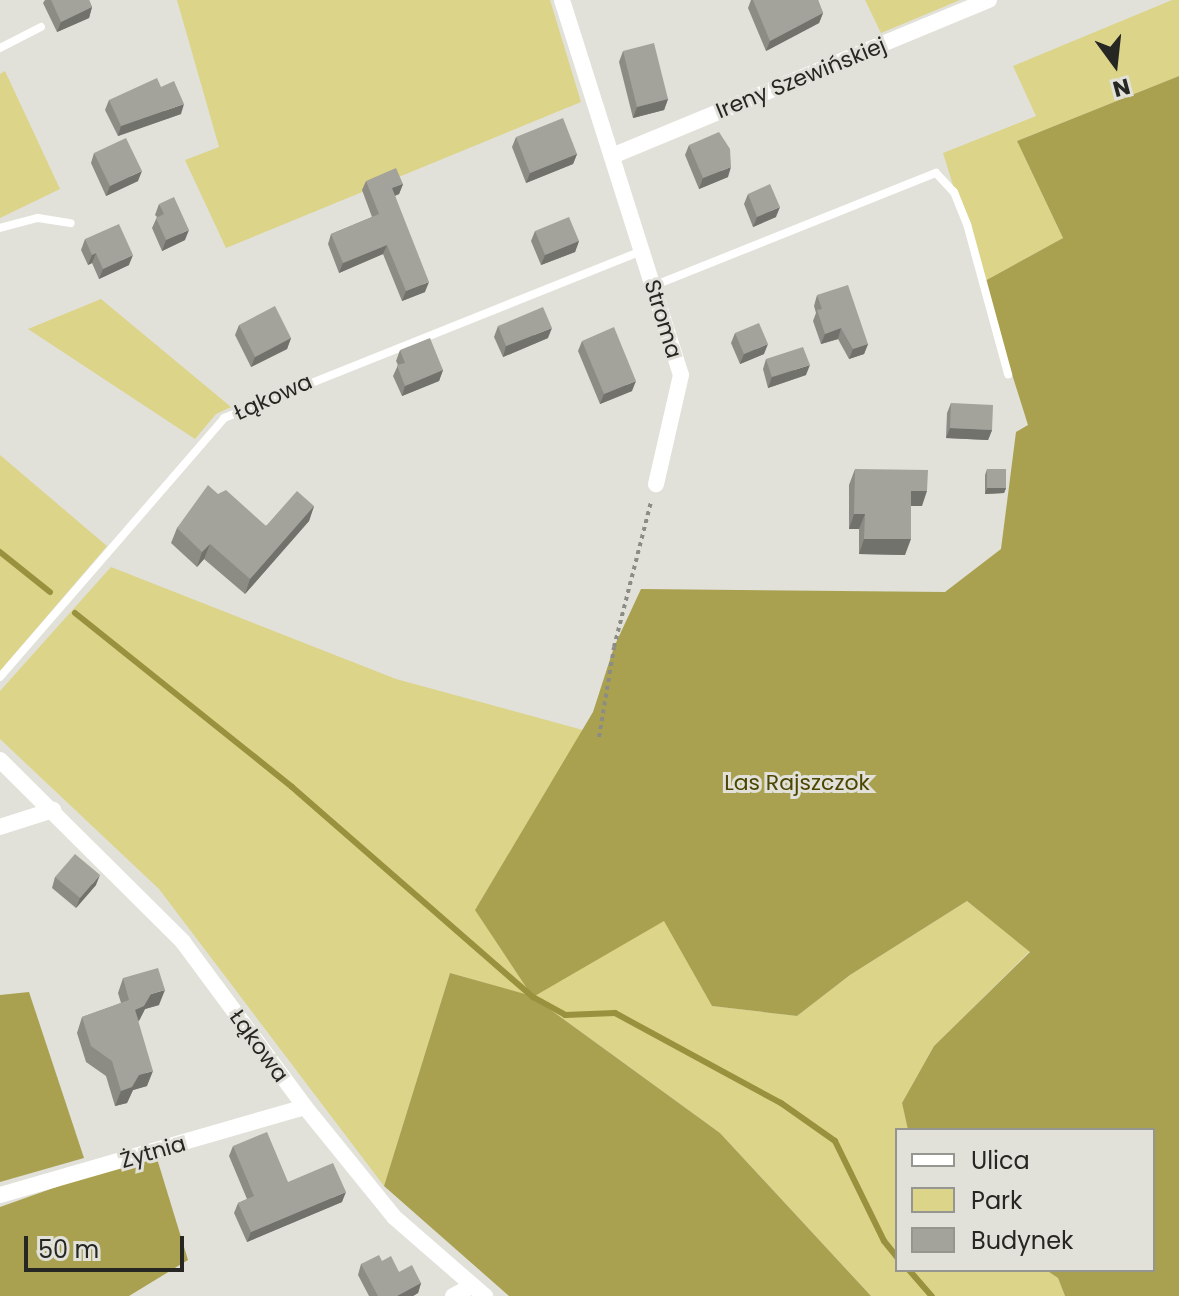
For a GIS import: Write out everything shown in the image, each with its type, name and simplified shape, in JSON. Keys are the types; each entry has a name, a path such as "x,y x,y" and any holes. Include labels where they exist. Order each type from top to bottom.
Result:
{"street":[{"name":"Stroma","path":"562,0 681,375 656,484"},
{"name":"Ireny Szewińskiej","path":"612,156 989,0"},
{"name":"Łąkowa","path":"0,760 183,942 305,1107 394,1217 478,1291"},
{"path":"0,827 53,810"},
{"name":"Żytnia","path":"0,1195 305,1107"},
{"path":"453,1296 478,1291"}],"lane":[{"path":"0,48 41,27"},
{"path":"653,286 936,173 954,192 967,224 1008,374"},
{"path":"0,228 38,218 71,223"},
{"name":"Łąkowa","path":"0,677 224,418 641,251"}],"path":[{"path":"599,737 614,647 656,484"}],"green space":[{"path":"177,0 550,0 581,102 226,248 185,160 219,147"},
{"path":"865,0 960,0 881,33"},
{"path":"1172,0 1179,0 1179,76 1017,141 1063,238 983,282 943,153 1036,116 1013,66"},
{"path":"5,71 60,189 0,218 0,74"},
{"name":"Las Rajszczok","path":"1179,76 1179,1296 1065,1296 1058,1278 1049,1272 1155,1272 1155,1128 908,1128 902,1103 934,1046 1030,952 967,901 850,975 797,1016 712,1006 664,921 533,997 720,1133 871,1296 509,1296 384,1186 450,973 532,996 475,910 593,712 614,647 641,589 945,592 1001,549 1016,432 1028,425 983,282 1063,238 1017,141"},
{"path":"101,299 231,407 216,414 195,439 28,329"},
{"path":"0,455 107,546 0,671"},
{"path":"111,567 396,679 583,730 475,910 665,921 712,1006 797,1016 850,975 967,901 1030,951 934,1046 902,1103 908,1128 895,1128 895,1272 1049,1272 1058,1278 1065,1296 871,1296 720,1133 533,997 450,973 384,1186 159,889 0,739 0,691"},
{"path":"29,992 84,1158 0,1182 0,995"},
{"path":"155,1152 188,1260 129,1296 0,1296 0,1207"}],"building":[{"path":"51,0 89,0 92,7 61,22"},
{"path":"753,0 818,0 823,13 770,41"},
{"path":"654,43 668,99 637,107 623,51"},
{"path":"157,78 161,87 174,81 184,104 121,126 109,100"},
{"path":"563,118 577,154 530,173 516,137"},
{"path":"719,132 730,149 731,167 703,178 689,145"},
{"path":"126,138 142,171 110,186 94,153"},
{"path":"396,168 403,184 392,188 429,282 406,291 387,245 343,263 331,234 379,214 366,181"},
{"path":"770,184 780,207 757,217 748,194"},
{"path":"174,197 189,230 166,240 156,218 164,214 159,204"},
{"path":"569,217 579,241 545,255 535,231"},
{"path":"119,224 133,255 103,269 85,239"},
{"path":"848,285 868,344 853,349 841,328 825,334 817,310 822,309 817,295"},
{"path":"275,306 291,338 255,357 239,325"},
{"path":"543,307 552,328 506,346 498,326"},
{"path":"759,323 768,344 744,354 735,333"},
{"path":"614,327 636,381 604,394 582,341"},
{"path":"430,338 443,370 405,386 397,365 405,363 400,350"},
{"path":"803,347 810,365 772,377 766,359"},
{"path":"951,403 993,405 992,430 950,428"},
{"path":"855,469 928,470 927,491 911,491 911,539 864,539 865,514 854,514"},
{"path":"987,469 1006,469 1006,488 987,488"},
{"path":"208,485 218,494 226,490 266,526 297,491 314,506 250,579 210,544 202,552 177,528"},
{"path":"75,854 100,875 80,898 55,877"},
{"path":"158,968 165,990 151,994 144,1006 135,1010 153,1071 139,1075 132,1087 121,1091 112,1061 91,1046 82,1017 129,1000 123,978"},
{"path":"267,1132 288,1182 333,1163 346,1192 251,1232 238,1203 254,1196 233,1146"},
{"path":"379,1255 382,1261 391,1256 399,1272 412,1265 421,1283 397,1296 378,1296 361,1264"}],"waterway":[{"path":"0,552 50,592"},
{"path":"75,613 292,787 533,997 565,1015 615,1013 781,1103 835,1141 884,1241 895,1255"},
{"path":"911,1272 932,1296"}]}
